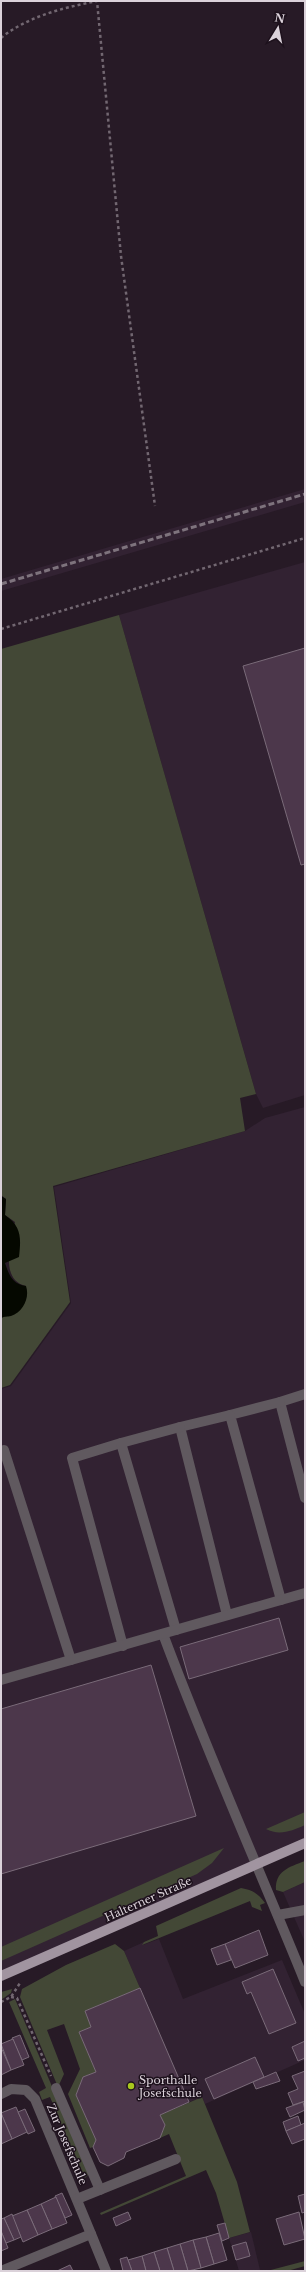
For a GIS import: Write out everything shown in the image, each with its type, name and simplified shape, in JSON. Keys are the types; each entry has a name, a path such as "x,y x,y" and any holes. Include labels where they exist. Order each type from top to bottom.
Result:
{"main road":[{"name":"Halterner Straße","path":"1,1976 305,1843"}],"street":[{"path":"123,1646 72,1458 121,1443 280,1402 305,1394"},
{"path":"280,1402 305,1498"},
{"path":"230,1415 281,1600"},
{"path":"180,1428 227,1616"},
{"path":"121,1443 176,1630"},
{"path":"4,1450 71,1660"},
{"path":"1,1680 305,1593"},
{"path":"163,1634 203,1740 257,1864 305,1982"},
{"path":"278,1915 305,1910"},
{"path":"56,2088 100,2190"},
{"name":"Zur Josefschule","path":"1,2094 11,2089 26,2090 35,2099 106,2271"},
{"path":"77,2199 176,2159"},
{"path":"1,2271 91,2234"}],"path":[{"path":"1,38 15,27 39,17 69,7 97,1 121,256 155,506"},
{"path":"1,629 305,538"},
{"path":"1,2002 11,1996 20,1984 13,1971"},
{"path":"11,1996 17,1998 56,2088"}],"shaded area":[{"path":"305,489 305,502 1,591 1,579"},
{"path":"305,562 305,1095 263,1108 256,1094 119,615"},
{"path":"305,1107 305,1843 1,1976 1,1389 11,1386 71,1303 54,1187 245,1131 265,1118"},
{"path":"1,1196 6,1199 5,1215 15,1224 20,1239 19,1257 5,1263 14,1281 26,1286 27,1295 22,1308 19,1311 11,1316 1,1318"},
{"path":"305,1882 305,1942 283,1892"},
{"path":"159,1939 183,1999 282,1960 305,2014 305,2060 205,2104 202,2097 189,2102 124,1951 144,1942 143,1945"},
{"path":"251,2232 260,2270 239,2271 229,2238"}],"green space":[{"path":"119,615 256,1094 240,1098 245,1131 53,1186 70,1302 10,1385 1,1388 1,1318 5,1316 26,1286 18,1282 13,1277 10,1269 9,1250 15,1222 5,1215 6,1199 1,1195 1,649"},
{"path":"305,1812 305,1825 286,1832 276,1832 266,1829"},
{"path":"224,1848 212,1863 197,1874 1,1961 1,1947"},
{"path":"305,1861 305,1882 283,1892 276,1890 278,1878 284,1871"},
{"path":"241,1888 252,1891 260,1897 265,1903 260,1905 262,1911 252,1907 250,1901 142,1945 144,1942 158,1936 156,1926"},
{"path":"115,1944 124,1951 140,1988 85,2011 91,2027 79,2032 96,2072 83,2077 76,2095 96,2140 93,2147 90,2148 68,2094 80,2069 64,2024 47,2030 64,2074 58,2087 20,1997 22,1989 66,1965"},
{"path":"12,1989 11,1993 1,2000 1,1992"},
{"path":"15,1999 89,2174 85,2178 73,2150 65,2153 62,2145 69,2142 50,2097 42,2100 39,2092 46,2088 9,2002"},
{"path":"202,2097 237,2182 250,2232 229,2238 216,2193 206,2170 101,2215 100,2213 186,2176 169,2134 160,2138 165,2125 160,2115"},
{"path":"305,2261 305,2266 287,2271 267,2271"}],"building":[{"path":"305,648 305,864 301,865 243,666"},
{"path":"279,1618 288,1650 189,1679 180,1647"},
{"path":"151,1665 196,1816 1,1874 1,1709"},
{"path":"259,1930 268,1955 235,1968 225,1944"},
{"path":"225,1944 231,1960 217,1965 211,1949"},
{"path":"273,1969 296,2023 269,2034 251,1992 247,1994 242,1982"},
{"name":"Sporthalle Josefschule","path":"140,1988 189,2102 160,2115 165,2125 160,2138 126,2152 124,2158 108,2166 100,2162 93,2147 96,2140 76,2095 83,2077 96,2072 79,2032 91,2027 85,2011"},
{"path":"20,2035 29,2057 22,2060 12,2038"},
{"path":"13,2039 24,2065 11,2070 1,2044"},
{"path":"305,2041 305,2058 298,2061 292,2047"},
{"path":"1,2047 11,2070 1,2075"},
{"path":"255,2057 264,2077 214,2099 205,2079"},
{"path":"305,2071 305,2101 293,2105 288,2093 298,2089 292,2076"},
{"path":"276,2072 280,2081 256,2089 253,2082"},
{"path":"303,2102 305,2110 290,2117 286,2108"},
{"path":"16,2107 27,2132 12,2139 1,2113"},
{"path":"25,2109 35,2131 28,2134 18,2112"},
{"path":"1,2113 12,2139 1,2144"},
{"path":"298,2116 301,2125 286,2131 283,2122"},
{"path":"305,2123 305,2139 292,2144 286,2131"},
{"path":"62,2193 72,2215 65,2218 55,2196"},
{"path":"305,2194 305,2212 302,2213 298,2196"},
{"path":"56,2197 67,2223 52,2229 41,2204"},
{"path":"41,2204 52,2229 38,2235 27,2210"},
{"path":"27,2210 38,2235 23,2242 12,2216"},
{"path":"128,2212 131,2219 116,2226 113,2218"},
{"path":"299,2212 305,2239 284,2245 276,2219"},
{"path":"12,2214 21,2237 14,2240 4,2218"},
{"path":"4,2218 14,2240 6,2243 1,2231 1,2219"},
{"path":"225,2223 229,2238 222,2241 217,2225"},
{"path":"1,2231 8,2248 1,2251"},
{"path":"219,2233 227,2260 214,2264 206,2237"},
{"path":"206,2237 214,2264 201,2268 193,2240"},
{"path":"193,2240 201,2268 188,2271 180,2244"},
{"path":"246,2242 250,2256 236,2260 232,2246"},
{"path":"180,2244 188,2271 174,2271 167,2248"},
{"path":"167,2248 174,2271 160,2271 154,2252"},
{"path":"154,2252 160,2271 146,2271 142,2256"},
{"path":"142,2256 146,2271 132,2271 128,2260"},
{"path":"127,2257 132,2271 123,2271 120,2259"},
{"path":"70,2265 73,2271 57,2271"}],"railway":[{"path":"1,584 305,494"}],"place":[{"name":"Sporthalle Josefschule","path":"131,2086"}]}
